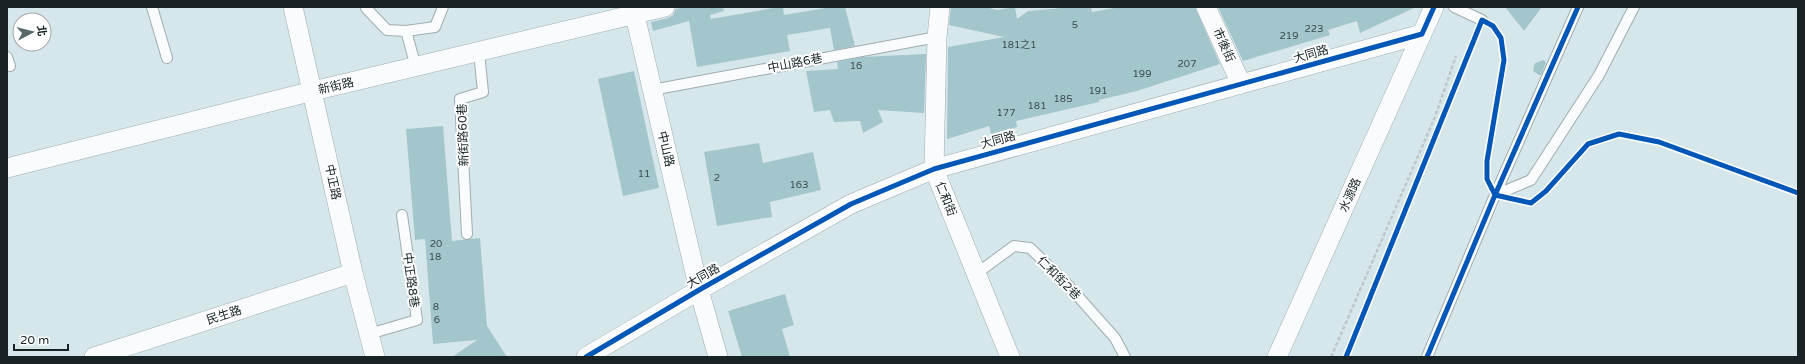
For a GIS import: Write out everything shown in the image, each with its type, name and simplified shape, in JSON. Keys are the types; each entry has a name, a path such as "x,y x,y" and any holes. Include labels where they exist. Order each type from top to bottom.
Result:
{"street":[{"name":"中正路","path":"293,7 353,273 376,357"},
{"name":"新街路","path":"7,168 313,91 479,52 634,11 666,7"},
{"name":"仁和街","path":"940,7 937,37 934,168 1010,357"},
{"name":"市後街","path":"1206,7 1241,84"},
{"path":"1422,34 1434,7"},
{"name":"中山路","path":"634,11 699,290 718,357"},
{"name":"大同路","path":"586,357 699,290 851,204 934,168 1422,34"},
{"name":"水源路","path":"1277,357 1422,34"},
{"name":"民生路","path":"94,357 353,273"}],"lane":[{"path":"152,7 167,58"},
{"path":"366,8 387,30 406,31 435,27 443,7"},
{"path":"1454,7 1482,20"},
{"path":"1427,357 1495,195 1578,7"},
{"path":"1495,195 1531,180 1599,75 1634,7"},
{"path":"406,31 416,67"},
{"name":"中山路6巷","path":"652,90 937,37"},
{"name":"新街路60巷","path":"467,234 460,99 483,92 479,52"},
{"name":"中正路8巷","path":"369,334 417,320 402,215"},
{"name":"仁和街2巷","path":"976,274 1014,246 1030,248 1072,290 1114,338 1125,357"}],"path":[{"path":"1331,357 1435,117 1456,56"}],"building":[{"path":"686,7 723,7 724,11 710,15 711,19 779,7 783,7 784,15 832,7 845,7 855,46 834,50 830,28 787,35 790,51 697,67 689,21 653,31 651,22 668,18 673,15 676,9"},
{"path":"951,7 986,7 997,10 1015,7 1017,19 1028,11 1074,7 1091,7 1092,12 1120,7 1195,7 1220,64 1137,91 1099,100 1099,102 1016,121 1017,127 991,134 989,126 947,139 948,47 1004,37 949,25"},
{"path":"1218,7 1416,7 1360,33 1357,21 1328,30 1330,35 1243,61"},
{"path":"1505,7 1542,7 1524,31"},
{"path":"926,54 924,113 878,110 883,122 863,133 860,121 834,122 830,110 814,112 806,71 838,69 837,62 862,57"},
{"path":"1544,60 1546,63 1541,75 1539,75 1533,71 1535,63"},
{"path":"634,71 659,188 623,196 598,79"},
{"path":"443,126 452,241 480,238 487,326 507,357 452,357 477,340 433,344 425,239 415,240 406,129"},
{"path":"759,143 763,163 813,152 821,190 770,202 772,217 717,226 704,152"},
{"path":"785,294 794,325 782,329 790,357 742,357 728,311"}],"cycle path":[{"path":"586,357 699,290 851,204 934,169 1422,34 1434,7"},
{"path":"1427,357 1495,195 1578,7"},
{"path":"1346,357 1482,20 1493,26 1501,38 1504,60 1487,161 1487,179 1495,195"},
{"path":"1495,195 1531,203 1546,191 1588,144 1619,134 1659,142 1798,193"}]}
